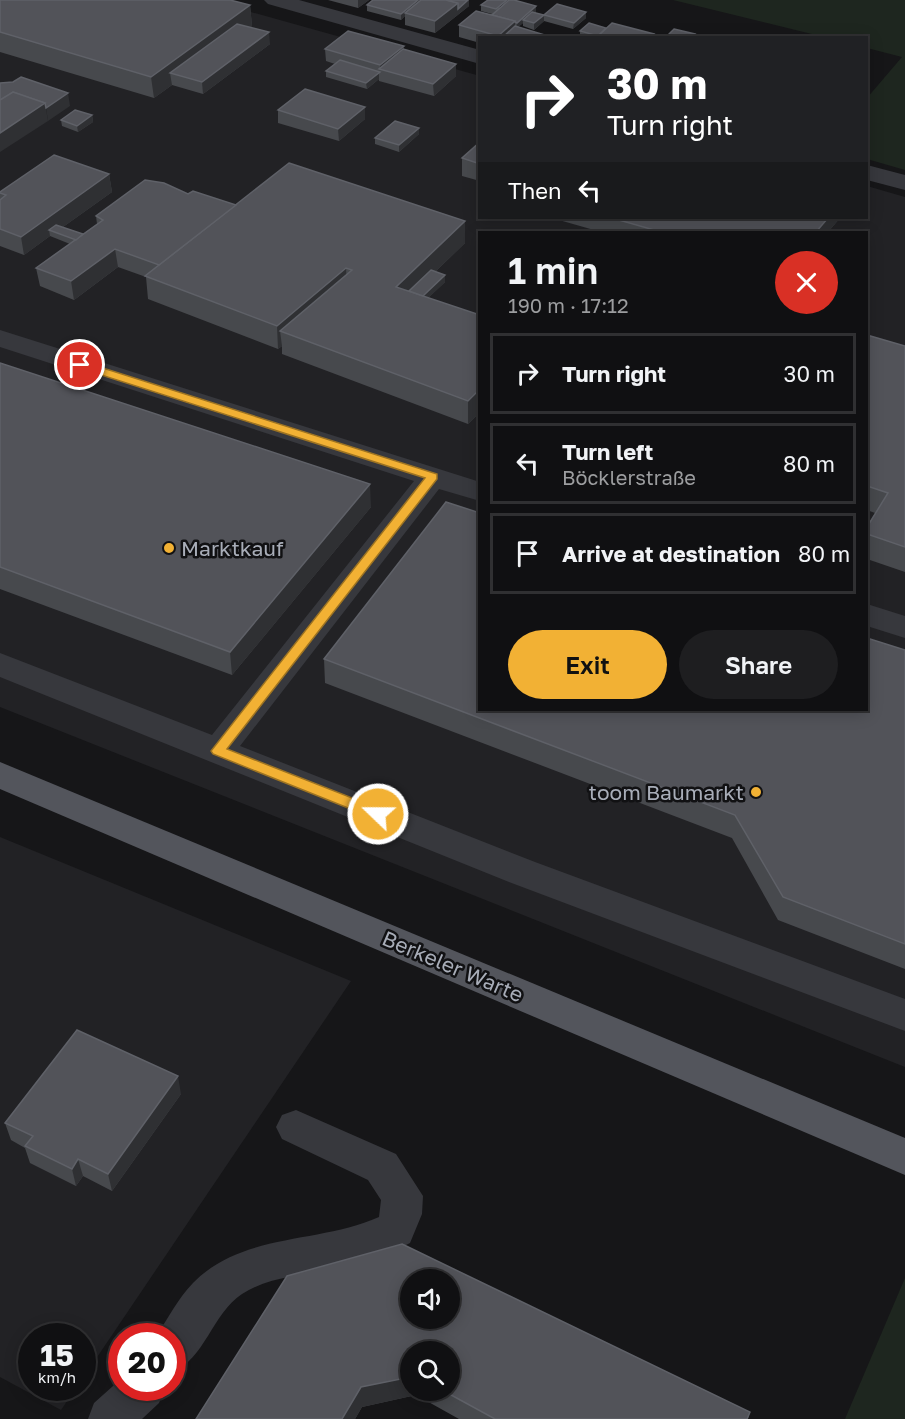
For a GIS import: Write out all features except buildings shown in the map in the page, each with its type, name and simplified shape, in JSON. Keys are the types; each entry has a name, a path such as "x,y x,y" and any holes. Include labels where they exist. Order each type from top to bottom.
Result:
{"main road":[{"name":"Berkeler Warte","path":"0,775 905,1157"}],"street":[{"path":"275,0 478,56"},
{"path":"868,172 905,183"},
{"path":"0,338 478,491"},
{"path":"218,751 433,477"},
{"path":"868,615 905,627"},
{"path":"0,664 522,872 905,1015"},
{"path":"186,1330 208,1296 230,1277 259,1265 330,1253 380,1239 395,1230 401,1214 402,1196 382,1167 296,1127"},
{"path":"110,1419 129,1401"}],"shaded area":[{"path":"0,0 208,0 478,75 478,219 868,219 868,186 905,197 905,1067 0,707"},
{"path":"673,0 905,0 905,170 868,159 868,97 902,57 868,48 868,36 820,36"},
{"path":"0,837 351,981 120,1323 108,1323 108,1341 96,1359 96,1323 18,1323 18,1387 0,1377"},
{"path":"905,1278 905,1419 845,1419"},
{"path":"44,1401 67,1401 61,1410"}],"place":[{"name":"Marktkauf","path":"169,548"},
{"name":"toom Baumarkt","path":"756,792"}],"route":[{"path":"80,365 433,477 218,751 378,814"}]}
